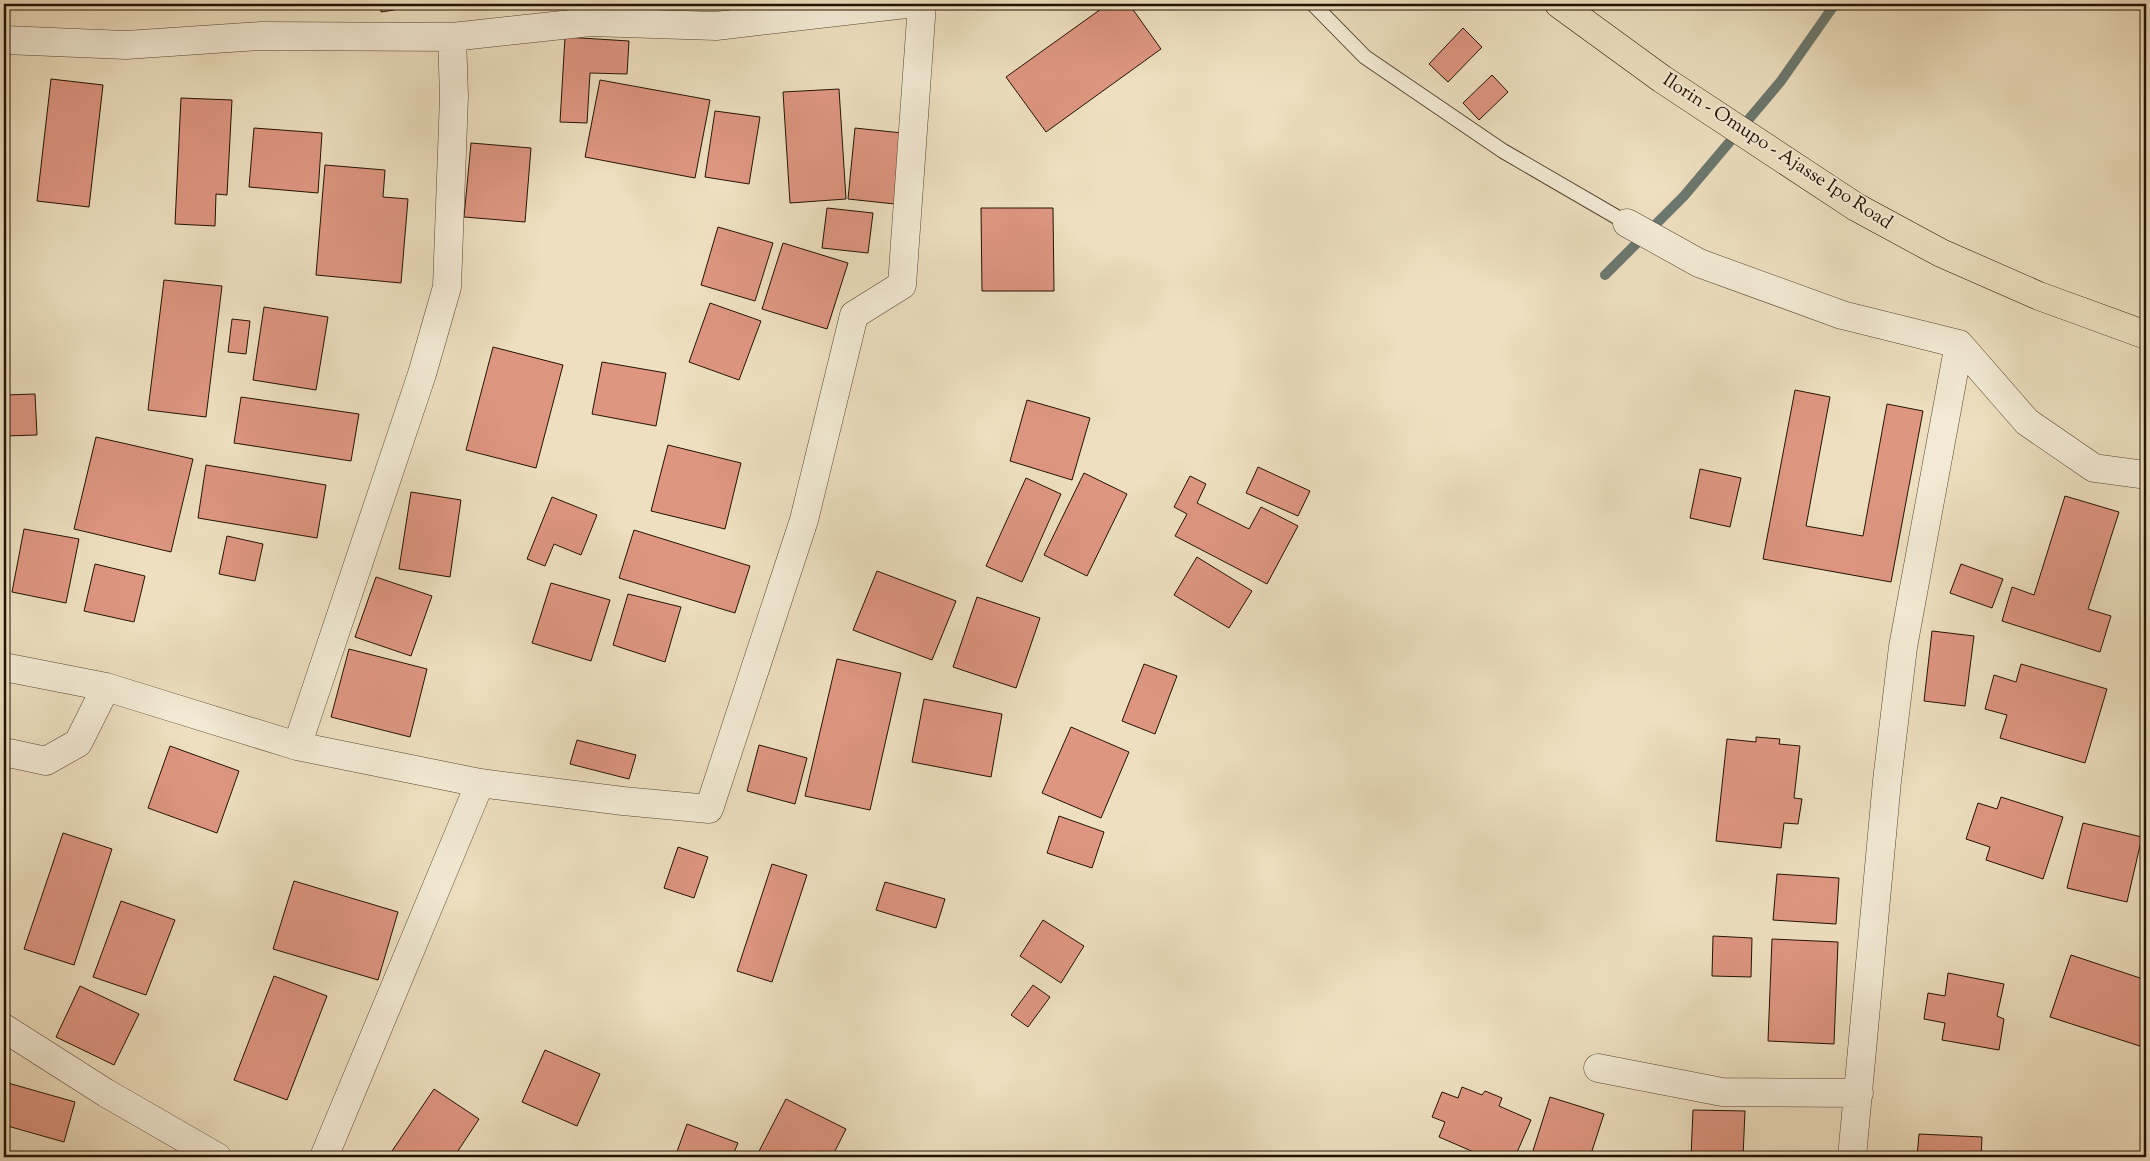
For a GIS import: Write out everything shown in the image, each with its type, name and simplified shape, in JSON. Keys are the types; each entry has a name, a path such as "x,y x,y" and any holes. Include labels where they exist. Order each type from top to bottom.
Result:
{"highway":[{"name":"Ilorin - Omupo - Ajasse Ipo Road","path":"1559,4 1662,79 1694,98 1856,207 1940,253 2039,296 2146,335"}],"street":[{"path":"4,40 126,45 261,36 452,37 590,22 716,26 906,4"},
{"path":"4,667 106,687 297,746 480,783 623,801 709,809 804,520 854,315 902,285 922,4"},
{"path":"297,746 422,374 447,288 454,96 452,37"},
{"path":"1627,223 1699,263 1842,315 1959,344 2027,422 2094,468 2146,475"},
{"path":"1852,1157 1887,781 1903,647 1959,344"},
{"path":"4,752 46,761 78,743 106,687"},
{"path":"324,1157 480,783"},
{"path":"4,1028 106,1093 217,1157"},
{"path":"1598,1068 1722,1092 1859,1093"}],"lane":[{"path":"1313,4 1365,58 1503,151 1627,223"}],"building":[{"path":"380,4 432,4 381,12"},
{"path":"1108,4 1129,4 1161,49 1046,132 1006,77"},
{"path":"1463,28 1482,47 1448,82 1429,64"},
{"path":"565,37 629,41 627,74 590,73 587,123 560,122"},
{"path":"1492,75 1508,92 1479,120 1463,103"},
{"path":"51,79 103,85 89,207 37,201"},
{"path":"600,80 710,100 695,178 585,157"},
{"path":"839,89 846,199 790,203 783,92"},
{"path":"181,98 232,100 227,195 216,194 215,226 175,224"},
{"path":"715,111 760,117 749,184 705,177"},
{"path":"254,128 322,133 318,193 249,187"},
{"path":"855,128 902,133 895,204 848,199"},
{"path":"471,143 531,148 525,222 464,217"},
{"path":"325,165 385,170 383,197 408,199 401,283 316,275"},
{"path":"827,208 873,213 868,253 822,248"},
{"path":"981,208 1053,208 1054,291 982,291"},
{"path":"718,227 773,243 755,301 701,285"},
{"path":"783,243 848,263 827,329 762,309"},
{"path":"164,280 222,286 206,417 148,410"},
{"path":"710,303 761,321 739,380 689,362"},
{"path":"264,307 328,317 316,390 253,380"},
{"path":"232,319 250,321 246,354 228,352"},
{"path":"493,347 563,365 536,468 466,450"},
{"path":"602,362 666,373 656,426 592,414"},
{"path":"1795,390 1830,397 1806,526 1863,536 1887,404 1923,411 1891,582 1763,559"},
{"path":"35,394 37,435 4,436 4,395"},
{"path":"241,397 359,414 351,461 234,443"},
{"path":"1027,400 1090,418 1072,480 1010,461"},
{"path":"96,437 193,459 171,552 74,529"},
{"path":"668,445 741,463 725,529 651,511"},
{"path":"206,465 326,485 317,538 198,518"},
{"path":"1258,467 1310,491 1298,516 1246,493"},
{"path":"1700,469 1741,478 1730,527 1690,518"},
{"path":"1084,473 1127,494 1087,576 1044,555"},
{"path":"1190,476 1206,484 1197,503 1249,529 1261,507 1298,526 1267,584 1175,536 1187,514 1174,507"},
{"path":"1026,478 1061,494 1022,582 986,566"},
{"path":"411,492 461,500 450,577 399,569"},
{"path":"2065,496 2119,512 2088,609 2111,616 2100,652 2002,621 2012,587 2034,595"},
{"path":"552,497 597,515 581,555 554,544 545,566 527,559"},
{"path":"24,529 79,539 66,603 12,592"},
{"path":"634,530 750,566 735,613 619,578"},
{"path":"227,536 263,544 255,581 219,574"},
{"path":"1197,557 1252,591 1229,628 1174,595"},
{"path":"95,564 145,576 134,622 84,611"},
{"path":"1961,564 2003,579 1992,608 1950,593"},
{"path":"877,571 956,601 932,660 853,630"},
{"path":"376,577 432,596 411,656 355,637"},
{"path":"551,583 610,600 591,661 532,643"},
{"path":"628,594 681,607 665,662 613,645"},
{"path":"977,597 1040,618 1016,688 953,667"},
{"path":"1932,631 1974,636 1965,706 1924,701"},
{"path":"349,649 427,669 410,737 331,717"},
{"path":"837,659 901,673 870,810 805,796"},
{"path":"1144,664 1177,676 1155,734 1122,721"},
{"path":"2021,664 2107,689 2085,763 2000,738 2007,715 1985,709 1994,675 2016,682"},
{"path":"924,699 1002,714 991,777 912,762"},
{"path":"1071,727 1129,752 1101,818 1042,793"},
{"path":"1756,737 1780,739 1779,744 1800,746 1794,798 1802,799 1798,824 1784,823 1781,848 1716,841 1727,739 1756,742"},
{"path":"577,740 636,755 629,779 570,764"},
{"path":"759,745 807,758 795,804 747,791"},
{"path":"170,746 239,771 217,833 148,808"},
{"path":"2001,797 2063,817 2043,879 1986,860 1990,847 1966,839 1978,803 1997,809"},
{"path":"1059,816 1104,832 1092,868 1047,853"},
{"path":"2083,823 2142,837 2127,902 2067,888"},
{"path":"63,833 112,849 74,965 24,949"},
{"path":"678,847 708,857 694,898 664,888"},
{"path":"772,864 807,875 772,982 737,971"},
{"path":"1777,874 1839,878 1836,924 1773,920"},
{"path":"294,881 398,912 378,980 273,949"},
{"path":"885,882 945,899 936,928 876,910"},
{"path":"121,901 175,920 146,995 93,977"},
{"path":"1043,920 1084,946 1061,983 1020,956"},
{"path":"1713,936 1752,938 1751,977 1712,976"},
{"path":"1772,939 1838,942 1834,1044 1768,1041"},
{"path":"2071,955 2146,980 2146,1048 2050,1017"},
{"path":"1948,973 2004,984 1997,1016 2004,1019 1999,1050 1942,1040 1945,1023 1924,1019 1928,993 1945,996"},
{"path":"274,976 327,996 287,1100 234,1080"},
{"path":"1033,985 1050,997 1028,1027 1011,1015"},
{"path":"80,986 139,1014 114,1065 56,1037"},
{"path":"545,1050 600,1074 577,1126 522,1102"},
{"path":"8,1083 75,1102 64,1142 4,1125 4,1098"},
{"path":"1462,1087 1482,1095 1485,1091 1502,1098 1499,1106 1531,1120 1515,1157 1474,1157 1476,1153 1439,1137 1445,1122 1432,1117 1442,1092 1458,1098"},
{"path":"434,1089 479,1119 454,1157 388,1157"},
{"path":"1550,1097 1604,1114 1590,1157 1531,1157"},
{"path":"786,1099 846,1129 832,1157 756,1157"},
{"path":"1693,1110 1745,1111 1743,1157 1691,1157"},
{"path":"687,1124 738,1143 732,1157 675,1157"},
{"path":"1919,1134 1982,1137 1981,1157 1917,1157"},
{"path":"1606,1153 1641,1157 1605,1157"}],"waterway":[{"path":"1605,275 1684,196 1781,81 1835,4"}]}
